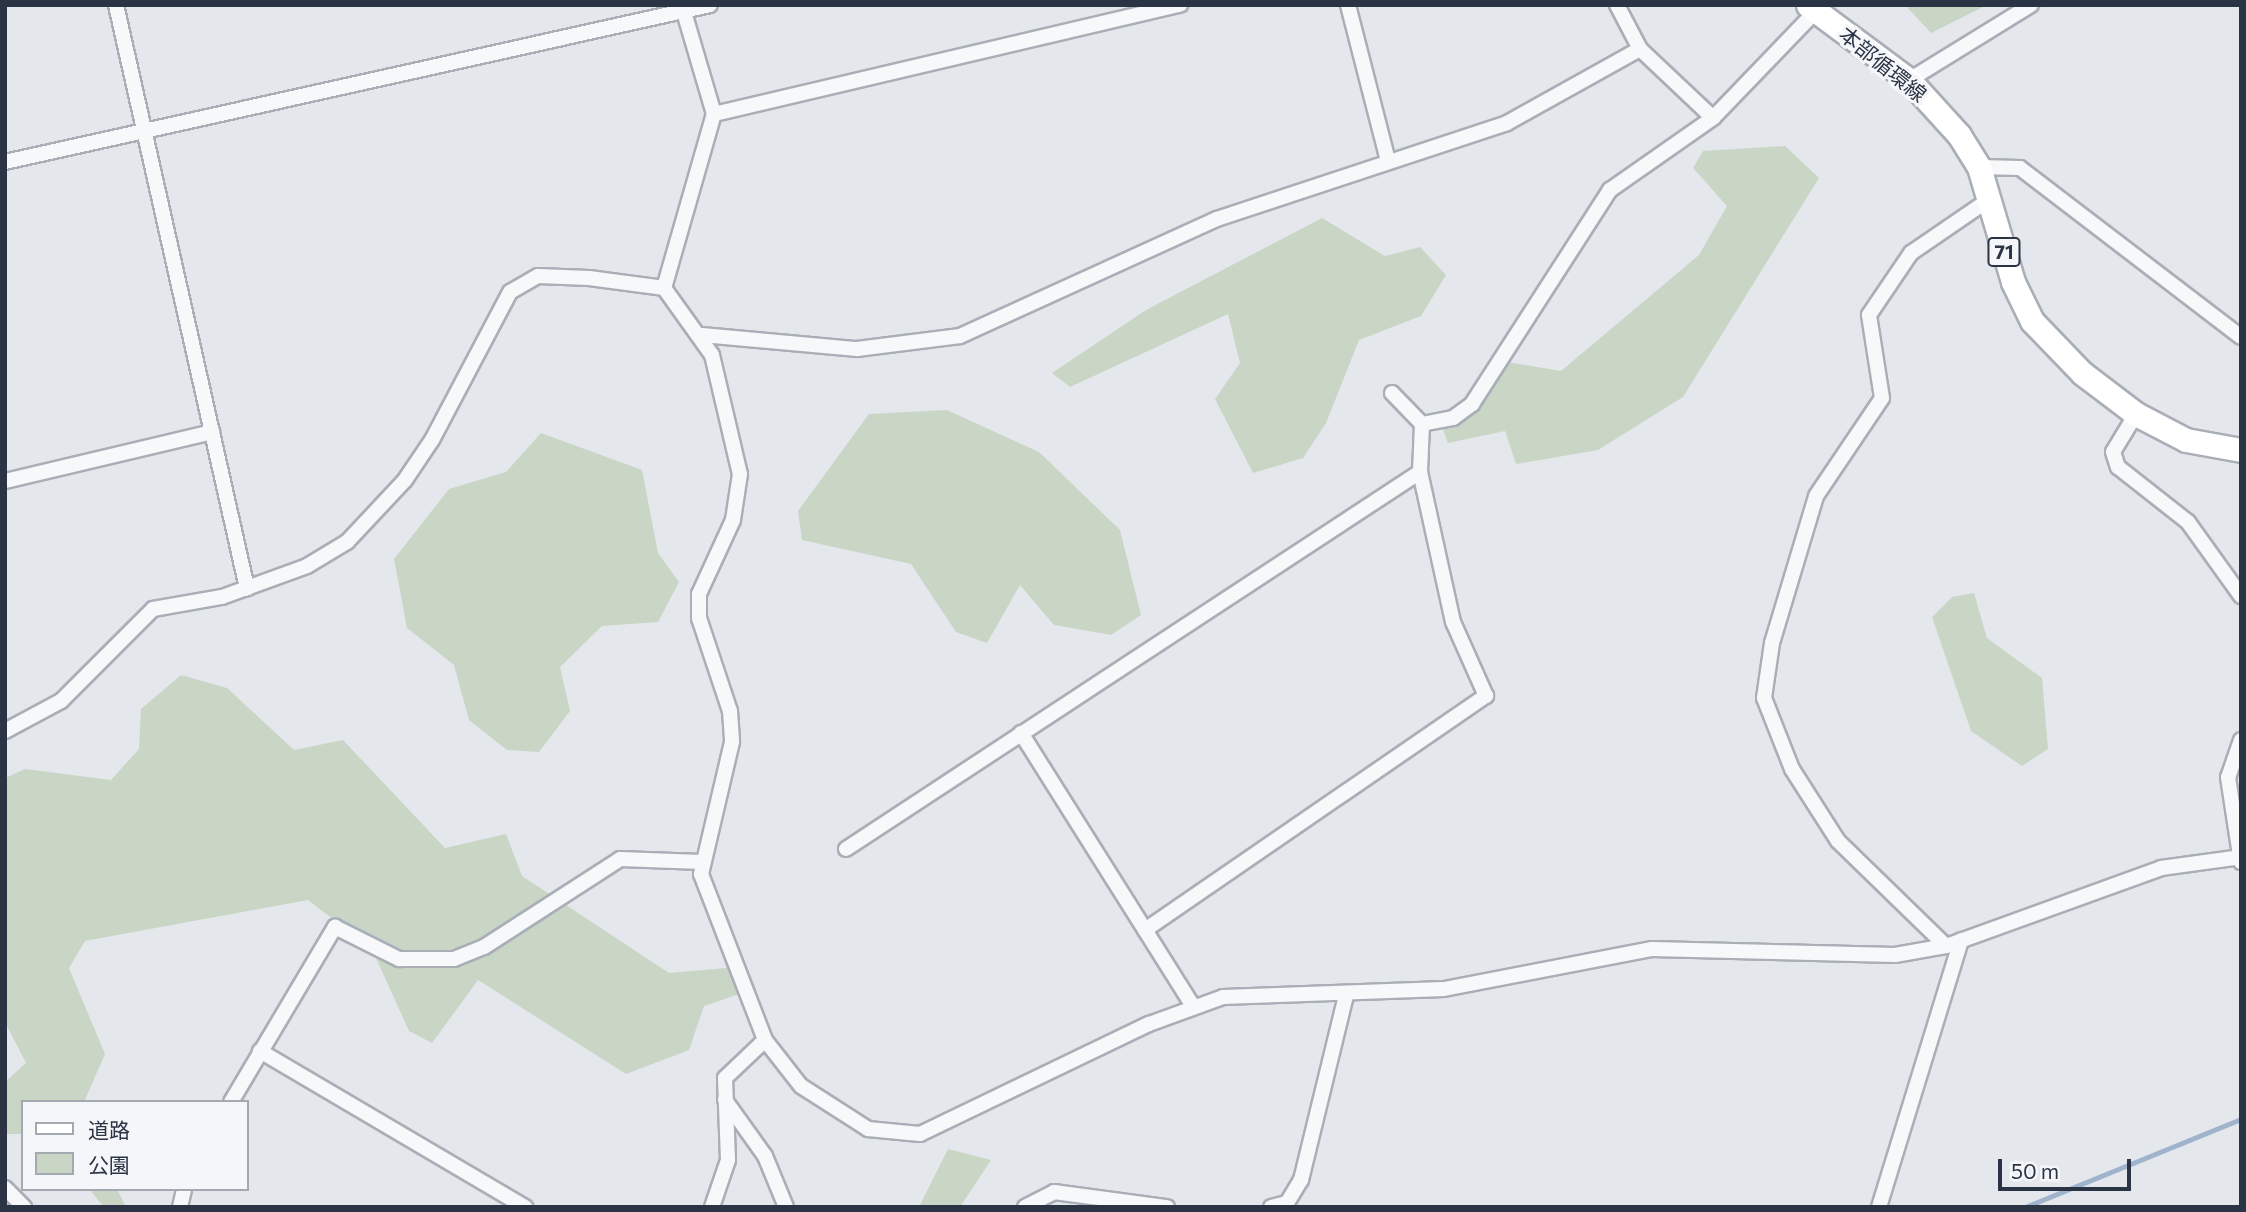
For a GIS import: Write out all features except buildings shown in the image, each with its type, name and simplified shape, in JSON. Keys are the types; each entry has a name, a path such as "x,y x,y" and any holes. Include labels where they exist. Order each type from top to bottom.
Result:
{"main road":[{"name":"本部循環線","path":"1812,8 1909,80 1979,167 2013,282 2032,321 2082,373 2136,414 2186,440 2241,450"}],"street":[{"path":"116,5 247,589"},
{"path":"5,162 682,8 709,5"},
{"path":"714,114 1180,5"},
{"path":"1348,5 1388,161"},
{"path":"1617,5 1640,49 1713,118"},
{"path":"1909,80 2031,5"},
{"path":"664,288 714,114 682,8"},
{"path":"1422,424 1453,418 1472,404 1610,190 1713,118 1812,8"},
{"path":"702,335 857,349 960,335 1217,219 1507,123 1640,49"},
{"path":"1979,167 2020,168 2241,337"},
{"path":"1946,946 1838,841 1792,769 1764,698 1772,643 1816,496 1882,398 1870,315 1911,253 1990,199"},
{"path":"5,731 61,701 153,609 247,589 307,566 347,542 387,500 432,440 490,322 522,283 538,276 664,288 702,335 740,474 733,520 699,594 732,742 701,874 765,1040 801,1086 868,1129 919,1134 1192,1005 1271,994 1346,996 1513,980 1652,949 1895,955 1946,946 2161,868 2240,859 2228,777 2241,740"},
{"path":"1145,930 1486,696 1452,622 1420,472 1422,424 1392,393"},
{"path":"2136,414 2113,452 2118,467 2188,522 2241,596"},
{"path":"5,481 212,432"},
{"path":"846,849 1420,472"},
{"path":"1021,733 1192,1005"},
{"path":"231,1100 335,927 399,959 454,959 484,947 621,859 702,862"},
{"path":"1879,1207 1961,940"},
{"path":"1271,1207 1287,1203 1301,1180 1346,996"},
{"path":"712,1207 728,1160 722,1096 736,1063 765,1040"},
{"path":"260,1051 524,1207"},
{"path":"722,1096 765,1156 786,1207"},
{"path":"5,1188 24,1207"},
{"path":"1025,1207 1030,1199 1054,1192 1167,1207"}],"green space":[{"path":"1905,5 1987,5 1931,33"},
{"path":"1785,146 1819,178 1683,397 1598,450 1516,464 1505,431 1448,443 1442,427 1507,362 1561,371 1699,255 1727,206 1693,168 1703,151"},
{"path":"1322,218 1385,256 1420,247 1446,275 1421,316 1359,340 1326,423 1303,458 1253,473 1215,399 1240,363 1228,314 1070,387 1052,373 1146,310"},
{"path":"947,410 1039,452 1120,530 1141,615 1111,635 1054,625 1020,585 987,643 956,632 911,564 802,540 798,511 869,414"},
{"path":"541,433 642,470 658,553 679,582 658,622 602,626 560,667 570,711 539,752 507,750 469,720 454,665 407,628 394,559 449,489 506,472"},
{"path":"1974,593 1987,638 2042,678 2048,749 2022,766 1971,731 1932,617 1952,597"},
{"path":"181,675 227,688 294,750 343,740 445,848 506,834 522,876 669,973 738,967 745,992 704,1006 689,1050 626,1074 478,980 432,1043 409,1031 372,949 308,900 85,941 69,968 105,1054 85,1100 21,1100 21,1134 5,1134 5,1082 26,1063 5,1022 5,778 25,769 111,780 139,749 141,709"},
{"path":"948,1149 991,1160 960,1207 919,1207"},
{"path":"91,1191 118,1191 126,1207 104,1207"}],"waterway":[{"path":"2025,1207 2241,1119"}]}
